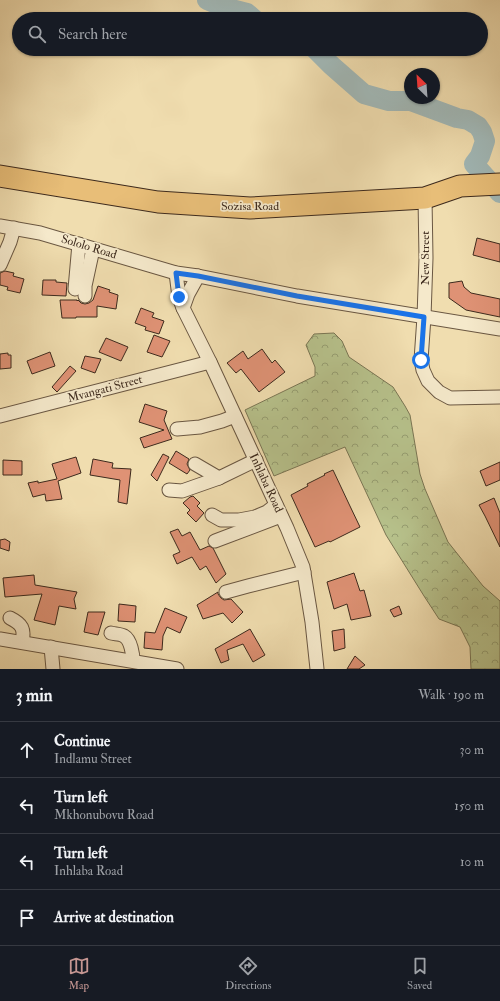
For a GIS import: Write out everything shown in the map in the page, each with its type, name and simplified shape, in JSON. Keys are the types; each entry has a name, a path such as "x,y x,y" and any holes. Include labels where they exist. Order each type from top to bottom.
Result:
{"main road":[{"name":"Sozisa Road","path":"0,176 158,202 250,208 425,198 460,186 500,184"}],"street":[{"name":"New Street","path":"425,198 426,258 421,360 423,370 428,381 438,392 450,398 500,397"},
{"name":"Sololo Road","path":"0,226 40,233 176,273 297,296 500,329"},
{"path":"0,265 14,228"},
{"path":"79,244 80,292 85,286 93,249"},
{"name":"Inhlaba Road","path":"176,273 179,297 183,308 256,460 303,567 312,622 317,669"},
{"path":"183,308 188,294 198,276"},
{"name":"Mvangati Street","path":"0,416 210,362"},
{"path":"177,429 200,427 222,422 235,416"},
{"path":"169,490 182,491 219,478 256,460"},
{"path":"195,464 219,478"},
{"path":"212,515 221,520 239,520 255,517 267,512 279,511"},
{"path":"215,541 279,511"},
{"path":"226,592 304,572"},
{"path":"10,618 17,621 22,627 24,634 22,642"},
{"path":"111,633 124,636 133,652 133,661"},
{"path":"0,639 50,647 111,663 133,661 177,669"},
{"path":"50,647 53,669"}],"green space":[{"path":"334,333 342,341 349,357 393,387 410,415 420,474 448,542 483,586 500,601 500,669 471,669 470,647 460,627 439,619 424,596 386,535 345,447 274,476 245,410 315,376 315,367 306,345 314,334"}],"building":[{"path":"477,238 500,244 500,262 473,255"},
{"path":"5,271 14,273 13,276 24,279 20,293 7,290 8,287 0,285 0,273"},
{"path":"43,280 56,280 56,282 67,283 66,296 42,295"},
{"path":"462,281 464,287 471,293 500,299 500,317 466,310 449,298 449,283"},
{"path":"98,286 110,290 109,292 118,295 116,309 97,306 97,317 62,318 60,300 78,300 81,303 89,303 93,300"},
{"path":"141,308 154,313 152,317 164,321 159,334 145,330 146,327 135,323"},
{"path":"154,335 170,341 162,357 147,352"},
{"path":"106,338 128,347 121,361 99,352"},
{"path":"262,349 272,363 275,360 285,372 259,392 241,369 236,373 227,363 243,351 248,359"},
{"path":"50,352 55,366 32,374 27,361"},
{"path":"8,353 8,355 11,355 11,368 0,369 0,354"},
{"path":"85,356 101,359 95,373 81,368"},
{"path":"70,366 76,371 57,392 52,387"},
{"path":"145,404 167,411 164,420 172,439 144,448 140,438 164,430 139,422"},
{"path":"176,451 189,459 187,464 190,470 187,474 169,463"},
{"path":"163,454 169,457 157,481 151,475"},
{"path":"76,457 81,473 58,481 62,499 46,501 45,494 33,497 28,483 38,481 38,483 57,479 52,464"},
{"path":"93,459 113,463 112,468 131,469 127,504 118,502 120,480 90,475"},
{"path":"3,460 22,461 22,475 3,475"},
{"path":"500,462 500,480 486,486 480,471"},
{"path":"333,470 360,527 330,542 329,541 315,547 291,495 308,486 307,484"},
{"path":"193,496 200,503 197,506 204,513 196,522 187,513 190,510 183,503"},
{"path":"494,498 500,513 500,547 479,505"},
{"path":"178,529 182,536 190,532 200,550 209,546 213,548 226,574 216,583 206,566 200,570 192,557 177,564 173,555 180,552 170,532"},
{"path":"5,539 10,542 9,551 0,548 0,540"},
{"path":"354,573 360,591 364,590 371,616 351,620 347,604 334,609 327,582"},
{"path":"34,575 35,585 77,592 74,599 76,609 59,606 55,625 34,620 42,594 5,597 3,578"},
{"path":"218,592 221,598 224,600 231,599 243,612 232,623 223,613 203,619 197,605"},
{"path":"119,604 136,606 135,622 118,621"},
{"path":"399,606 402,614 394,617 390,610"},
{"path":"165,608 187,617 180,633 167,627 163,636 162,650 144,648 145,632 155,633"},
{"path":"88,612 105,612 98,635 84,632"},
{"path":"250,629 265,655 253,662 243,644 227,650 229,660 221,663 215,649"},
{"path":"344,629 345,648 334,651 332,631"},
{"path":"355,656 365,665 359,669 347,669"}],"waterway":[{"path":"207,0 224,7 243,12"},
{"path":"322,56 364,94 389,101 411,101 457,118 468,120 478,126 485,141 480,156 474,164 500,193"}],"route":[{"path":"179,297 176,273 297,296 424,317 421,360"}]}
